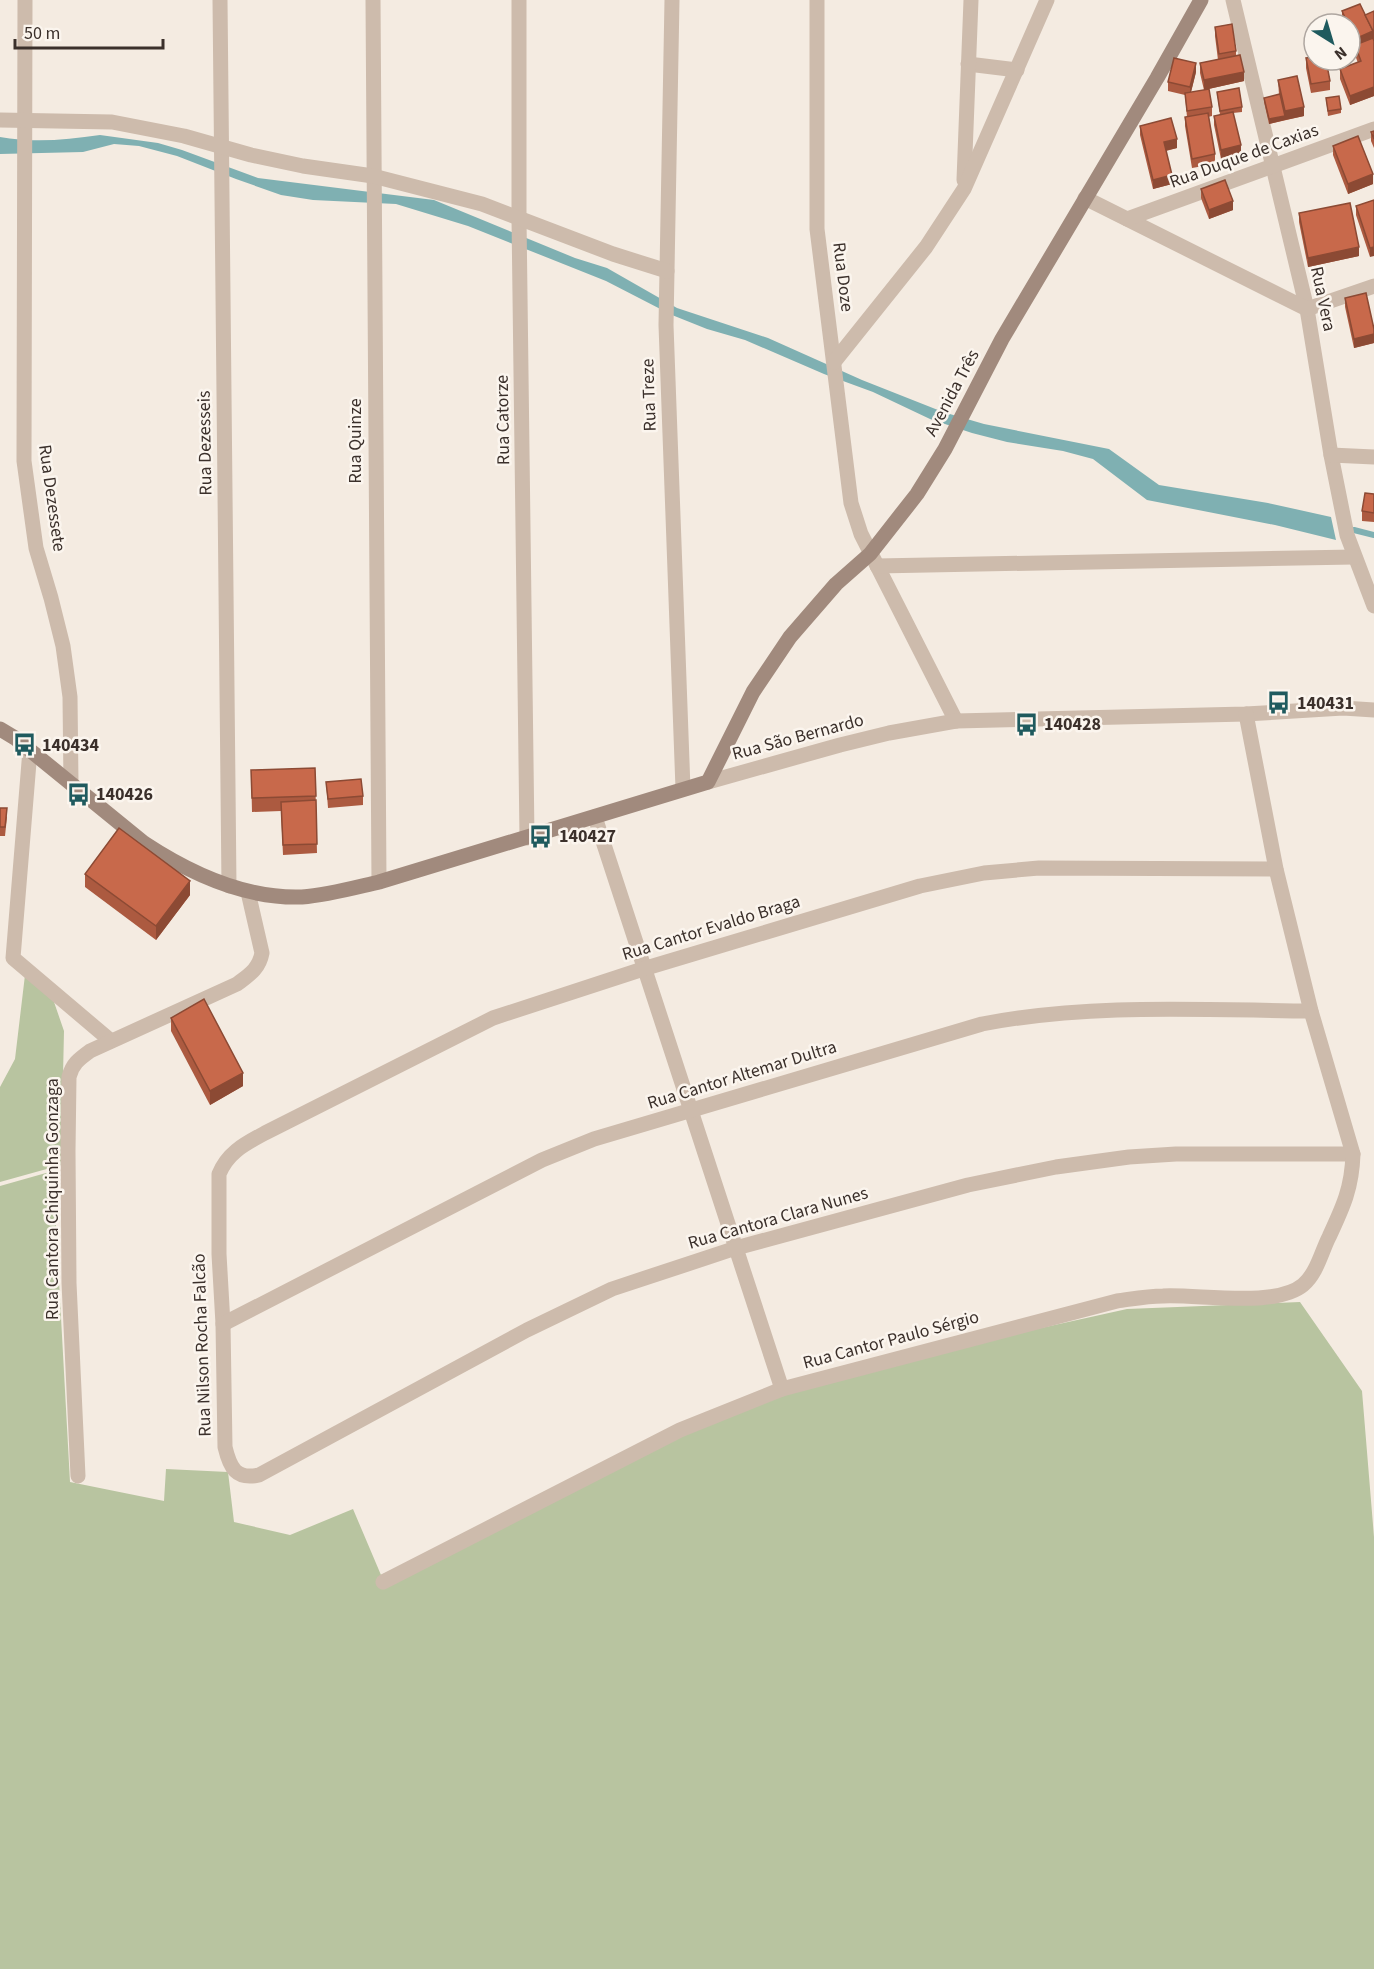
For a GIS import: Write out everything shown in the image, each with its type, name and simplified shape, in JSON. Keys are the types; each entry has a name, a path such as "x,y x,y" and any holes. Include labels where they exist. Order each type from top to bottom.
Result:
{"street":[{"name":"Rua Dezessete","path":"25,0 24,460 36,548 63,646 70,697 71,783"},
{"name":"Rua Dezesseis","path":"219,0 229,886"},
{"name":"Rua Quinze","path":"373,0 379,882"},
{"name":"Rua Catorze","path":"519,0 519,224 527,838"},
{"name":"Rua Treze","path":"672,0 666,325 683,789"},
{"name":"Rua Doze","path":"817,0 817,229 851,503 861,534 956,721"},
{"path":"964,189 971,0"},
{"path":"834,362 926,247 964,189 1047,0"},
{"name":"Avenida Três","path":"708,782 753,692 790,637 836,584 874,560 917,494 945,449 1002,339 1201,0"},
{"name":"Rua Vera","path":"1233,0 1307,309 1331,455 1347,535 1374,606"},
{"path":"968,64 1017,70"},
{"path":"0,120 25,125 112,122 184,136 221,153 303,166 482,204 519,224 667,272"},
{"name":"Rua Duque de Caxias","path":"1127,219 1374,129"},
{"path":"1085,198 1307,309 1374,285"},
{"path":"1331,455 1374,457"},
{"path":"874,560 1354,557"},
{"name":"Rua São Bernardo","path":"0,729 15,738 144,843 163,855 185,867 248,892 277,897 304,897 379,882 683,789 840,745 888,733 956,721 1246,714 1343,708 1374,710"},
{"path":"1246,714 1276,869 1311,1011 1353,1154"},
{"path":"30,750 13,958 111,1041"},
{"path":"595,816 643,969 782,1389"},
{"name":"Rua Cantor Evaldo Braga","path":"219,1190 219,1174 224,1163 234,1151 275,1128 493,1018 643,969 920,886 984,873 1039,868 1276,869"},
{"name":"Rua Cantora Chiquinha Gonzaga","path":"78,1476 69,1283 69,1077 79,1059 90,1051 237,984 255,970 262,953 248,892"},
{"name":"Rua Cantor Altemar Dultra","path":"223,1324 542,1160 594,1139 982,1024 1024,1016 1118,1010 1311,1011"},
{"name":"Rua Cantora Clara Nunes","path":"259,1475 527,1329 612,1289 736,1248 968,1185 1056,1167 1129,1157 1176,1154 1353,1154"},
{"name":"Rua Cantor Paulo Sérgio","path":"383,1582 680,1430 782,1389 1117,1301 1162,1296 1267,1298 1291,1292 1303,1286 1314,1274 1349,1191 1353,1154"},
{"name":"Rua Nilson Rocha Falcão","path":"219,1190 225,1447 229,1462 236,1472 247,1478 259,1475"}],"green space":[{"path":"25,975 54,1002 64,1031 61,1165 0,1182 0,1087 15,1059"},
{"path":"53,1171 70,1482 164,1501 166,1469 228,1472 234,1522 290,1535 353,1509 381,1575 783,1385 1127,1309 1300,1302 1362,1391 1374,1537 1374,1969 0,1969 0,1186"}],"water":[{"path":"100,135 158,143 258,178 434,200 575,258 607,268 677,308 768,338 862,380 943,412 984,424 1109,449 1159,485 1268,503 1331,517 1336,540 1275,525 1147,500 1093,459 1063,451 1007,442 930,419 873,392 745,340 707,329 672,315 606,281 468,226 396,204 313,200 281,195 177,156 139,146 114,144 83,152 0,154 0,137 50,140"}],"building":[{"path":"1360,4 1373,31 1362,36 1362,12 1342,11"},
{"path":"1374,11 1374,35 1373,36 1365,15"},
{"path":"1232,24 1236,51 1219,54 1215,27"},
{"path":"1373,38 1374,41 1374,87 1350,96 1341,72 1362,72 1362,42"},
{"path":"1240,55 1244,72 1204,80 1200,63"},
{"path":"1174,58 1196,63 1190,87 1168,82"},
{"path":"1309,72 1328,72 1330,81 1311,84"},
{"path":"1297,76 1304,107 1285,111 1278,80"},
{"path":"1239,88 1242,107 1220,111 1217,92"},
{"path":"1209,89 1212,107 1187,111 1185,93"},
{"path":"1280,94 1285,116 1269,119 1264,98"},
{"path":"1339,96 1341,109 1328,111 1326,98"},
{"path":"1233,112 1241,145 1221,150 1214,116"},
{"path":"1208,113 1215,154 1192,159 1185,117"},
{"path":"1171,118 1177,139 1164,142 1172,175 1153,180 1140,126"},
{"path":"1358,136 1373,174 1348,184 1333,146"},
{"path":"1225,180 1233,201 1209,210 1201,189"},
{"path":"1374,200 1374,247 1370,248 1356,206"},
{"path":"1350,203 1359,247 1308,258 1299,213"},
{"path":"1366,293 1374,334 1354,339 1345,298"},
{"path":"1365,493 1374,494 1374,513 1362,511"},
{"path":"315,768 316,796 252,798 251,770"},
{"path":"361,779 363,796 328,799 326,782"},
{"path":"316,800 317,844 283,845 281,802"},
{"path":"0,808 7,808 5,827 0,827"},
{"path":"119,828 190,881 156,926 85,874"},
{"path":"204,999 243,1073 210,1091 171,1018"}],"waterway":[{"path":"1354,530 1374,535"}],"place":[{"name":"140431","path":"1279,703"},
{"name":"140428","path":"1026,724"},
{"name":"140434","path":"24,745"},
{"name":"140426","path":"78,794"},
{"name":"140427","path":"541,836"}]}
